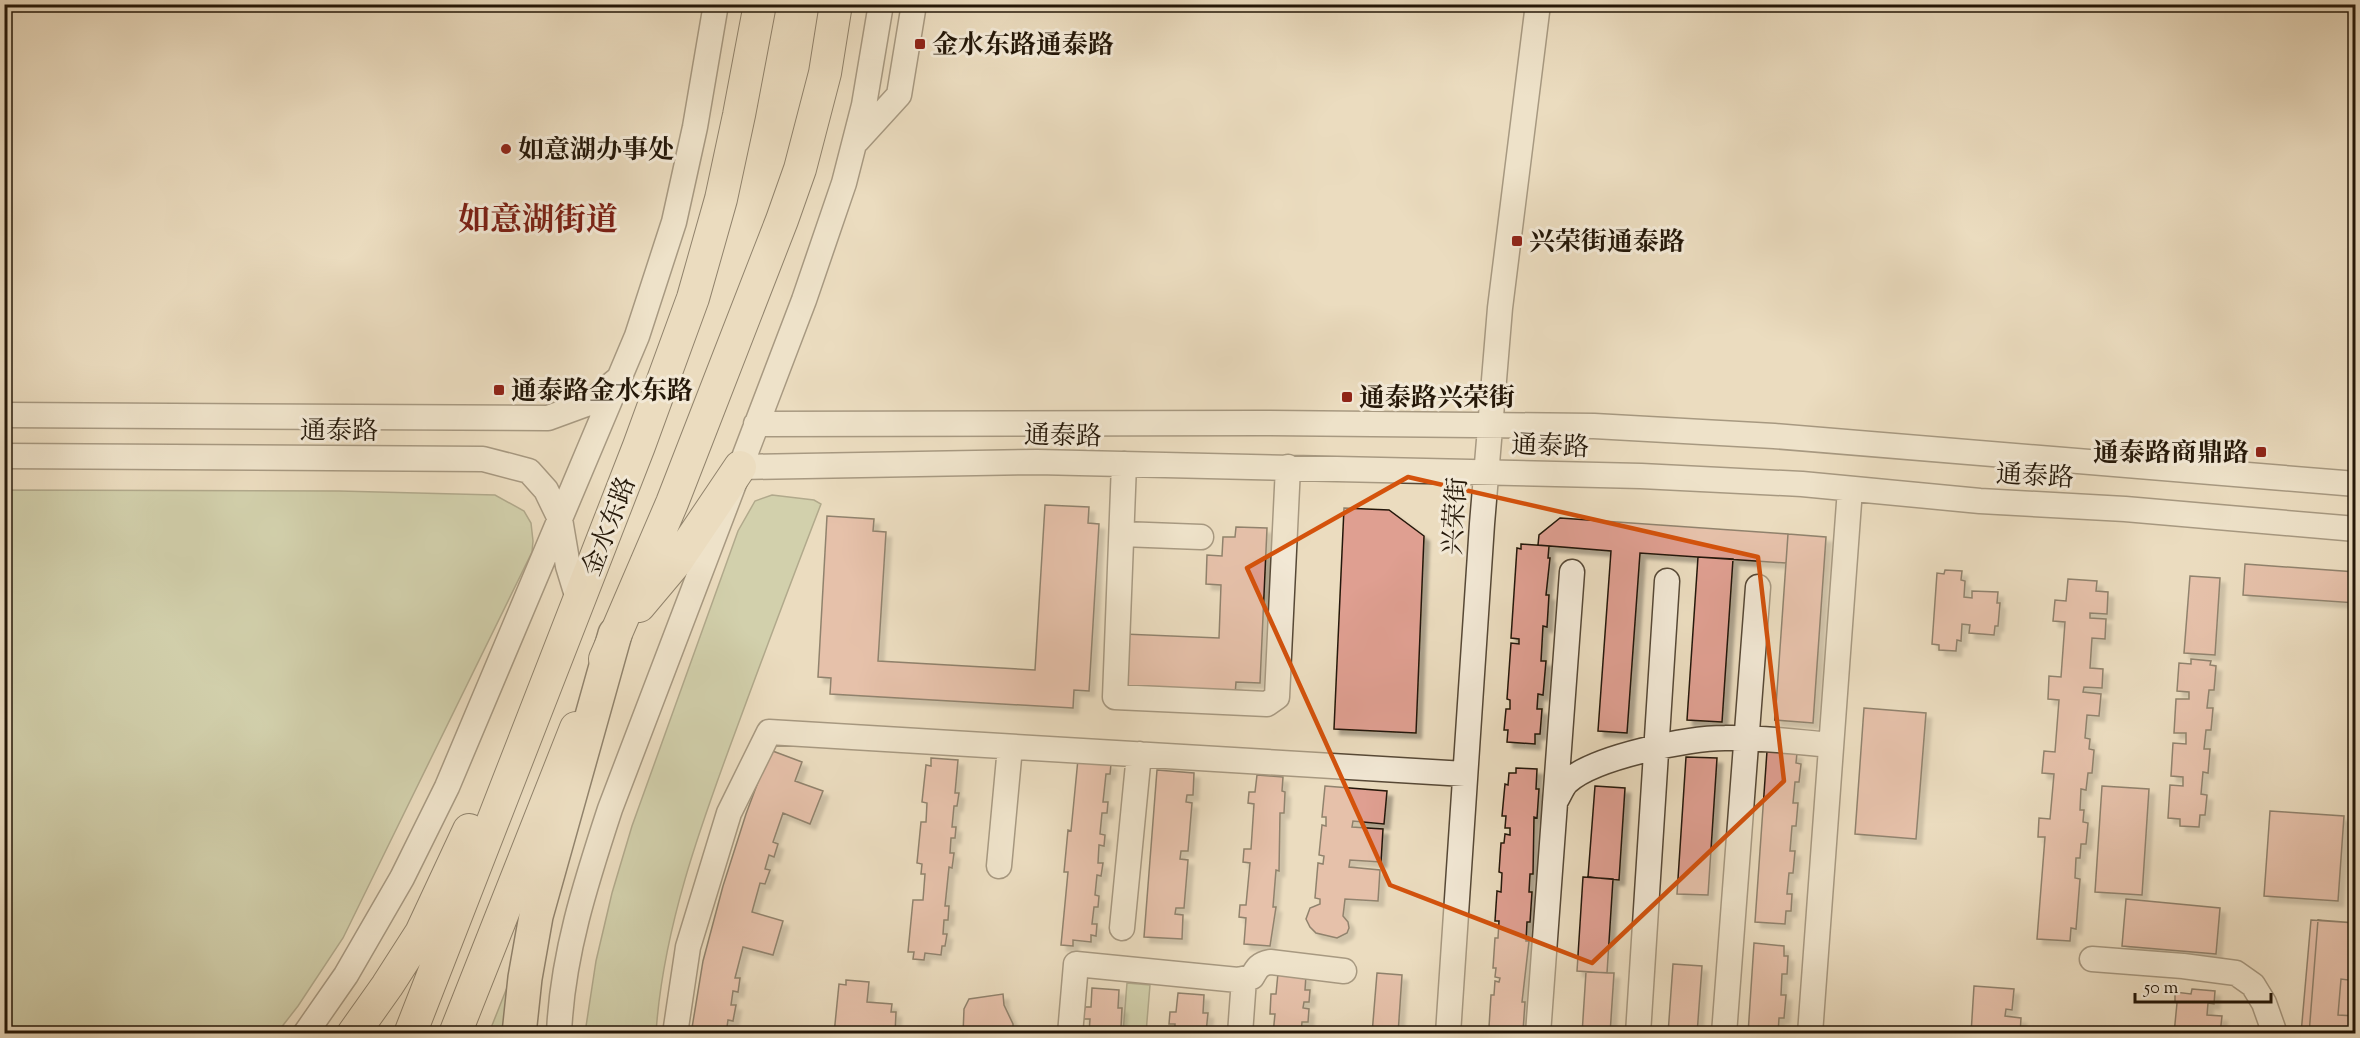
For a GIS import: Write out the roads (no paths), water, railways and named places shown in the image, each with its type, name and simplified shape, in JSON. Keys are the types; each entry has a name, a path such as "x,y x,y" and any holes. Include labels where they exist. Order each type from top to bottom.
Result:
{"highway":[{"path":"519,1034 536,916 615,634"}],"main road":[{"name":"金水东路","path":"410,1034 674,355 705,260 740,115 760,4"},
{"name":"金水东路","path":"498,924 615,634 672,503 800,169 825,73 836,4"},
{"path":"615,634 676,562 740,467"},
{"path":"353,1034 421,933 579,602"},
{"path":"455,1034 498,924"},
{"path":"469,1034 498,924"}],"street":[{"path":"305,1034 346,975 402,878 447,787 637,336 674,222 695,127 716,4"},
{"path":"560,1034 566,969 585,886 610,809 804,300 844,183 864,105 880,4"},
{"path":"854,146 899,95 914,4"},
{"name":"兴荣街","path":"1448,1034 1486,472 1500,308 1538,4"},
{"name":"通泰路","path":"4,415 548,418 589,403 619,379"},
{"name":"通泰路","path":"756,424 1594,426 1774,436 2355,484"},
{"name":"通泰路","path":"4,456 483,459 529,471 546,490 560,519 568,566 579,602"},
{"name":"通泰路","path":"740,467 1037,462 1652,477 1850,489 1980,501 2125,508 2355,529"},
{"path":"1124,464 1115,697 1267,704 1277,697 1288,467"},
{"path":"1810,1034 1850,489"},
{"path":"1122,534 1201,537"},
{"path":"1538,1034 1572,572"},
{"path":"1638,1034 1667,581"},
{"path":"1724,1034 1758,587"},
{"path":"675,1034 688,947 729,813 769,732 1465,774"},
{"path":"1555,802 1567,783 1585,771 1616,758 1698,739 1746,738 1831,745"},
{"path":"999,866 1010,747"},
{"path":"1122,928 1139,754"},
{"path":"2092,959 2183,966 2236,973 2253,985 2264,1003 2275,1034"},
{"path":"1070,1034 1076,964 1238,980 1252,977 1257,967 1262,963 1270,962 1344,971"},
{"path":"1240,1034 1244,979"}],"place":[{"name":"金水东路通泰路","path":"920,44"},
{"name":"如意湖办事处","path":"506,149"},
{"name":"兴荣街通泰路","path":"1517,241"},
{"name":"通泰路金水东路","path":"499,390"},
{"name":"通泰路兴荣街","path":"1347,397"},
{"name":"通泰路商鼎路","path":"2261,452"}],"district":[{"name":"如意湖街道","path":"538,219"}]}
